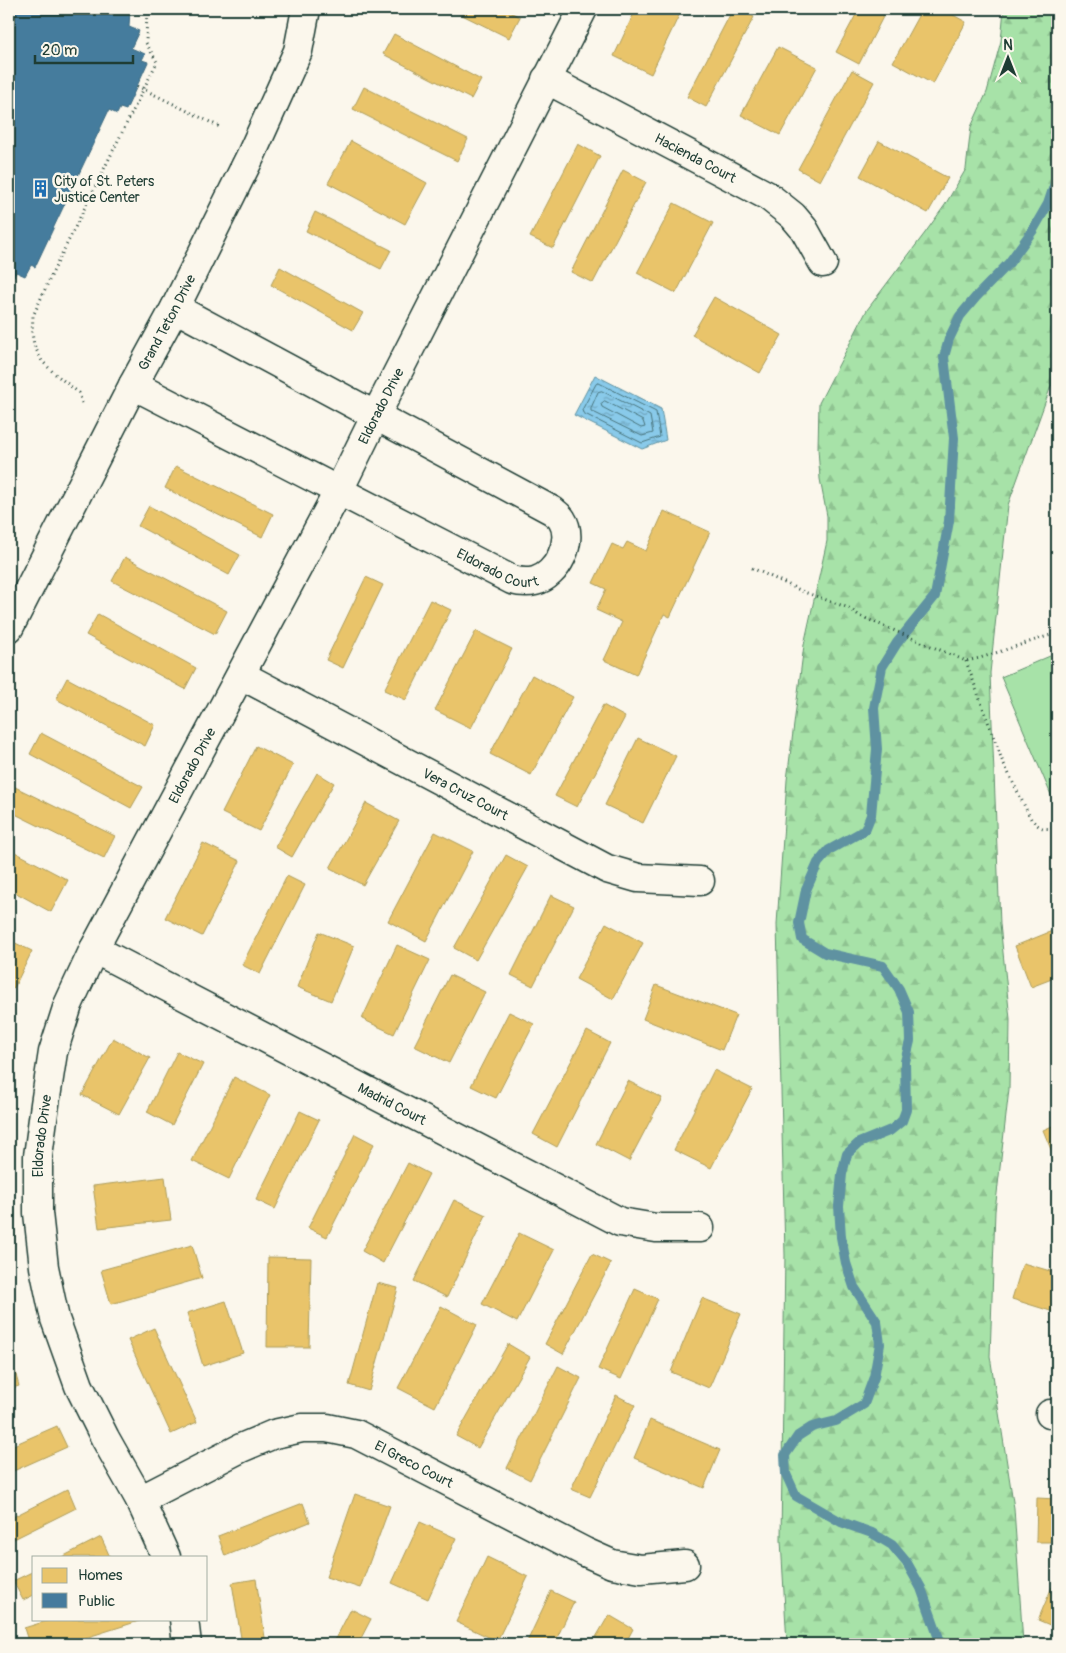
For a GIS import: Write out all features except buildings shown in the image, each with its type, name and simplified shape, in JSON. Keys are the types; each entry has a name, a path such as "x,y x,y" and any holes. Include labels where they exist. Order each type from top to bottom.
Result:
{"street":[{"name":"Grand Teton Drive","path":"9,628 133,385 175,308 251,155 298,51 306,9"},
{"name":"Eldorado Drive","path":"166,1556 140,1500 105,1438 79,1386 55,1319 44,1267 38,1213 38,1156 53,1052 68,1004 94,949 339,490 583,9"},
{"name":"Hacienda Court","path":"546,79 768,196 804,229 822,262"},
{"name":"Eldorado Court","path":"133,385 512,580 522,582 535,581 546,576 554,569 565,546 566,534 563,520 553,511 175,308"},
{"name":"Vera Cruz Court","path":"241,675 607,869 638,878 700,881"},
{"name":"Madrid Court","path":"94,949 620,1222 656,1228 700,1228"},
{"name":"El Greco Court","path":"140,1500 241,1448 274,1434 302,1428 327,1428 356,1434 585,1552 612,1564 641,1568 685,1565"},
{"path":"184,1620 187,1644"}],"path":[{"path":"82,403 79,393 42,361 34,345 32,333 33,316 157,62 146,43 147,9"},
{"path":"137,86 222,128"},
{"path":"752,568 804,592 849,608 860,616 966,661 1057,633"},
{"path":"966,661 1002,760 1031,819 1038,827 1047,829 1057,827"}],"green space":[{"path":"1004,9 1057,9 1057,377 1051,386 1008,505 990,673 1000,924 1010,1019 1009,1089 995,1211 990,1356 1014,1508 1023,1644 787,1644 781,1540 785,1255 777,924 787,780 804,645 827,541 827,516 820,479 818,448 819,403 867,310 945,205 966,169 971,127 987,92 1001,41"},
{"path":"1057,653 1057,809 1001,677"}],"water":[{"path":"595,375 661,409 666,440 642,449 574,415"}],"waterway":[{"path":"941,1644 921,1588 907,1563 892,1545 872,1533 841,1522 796,1496 786,1474 785,1455 798,1436 812,1427 836,1421 864,1404 874,1377 880,1344 877,1322 854,1287 846,1263 841,1237 839,1206 842,1174 847,1154 859,1143 891,1130 902,1121 906,1110 905,1062 910,1041 909,1012 899,989 883,966 825,953 802,939 799,923 806,890 818,863 829,850 865,830 871,815 877,749 874,708 882,667 897,643 935,596 949,521 954,438 944,357 949,339 960,316 1009,263 1033,230 1048,204 1057,177"}],"place":[{"name":"City of St. Peters Justice Center","path":"40,189"}]}
